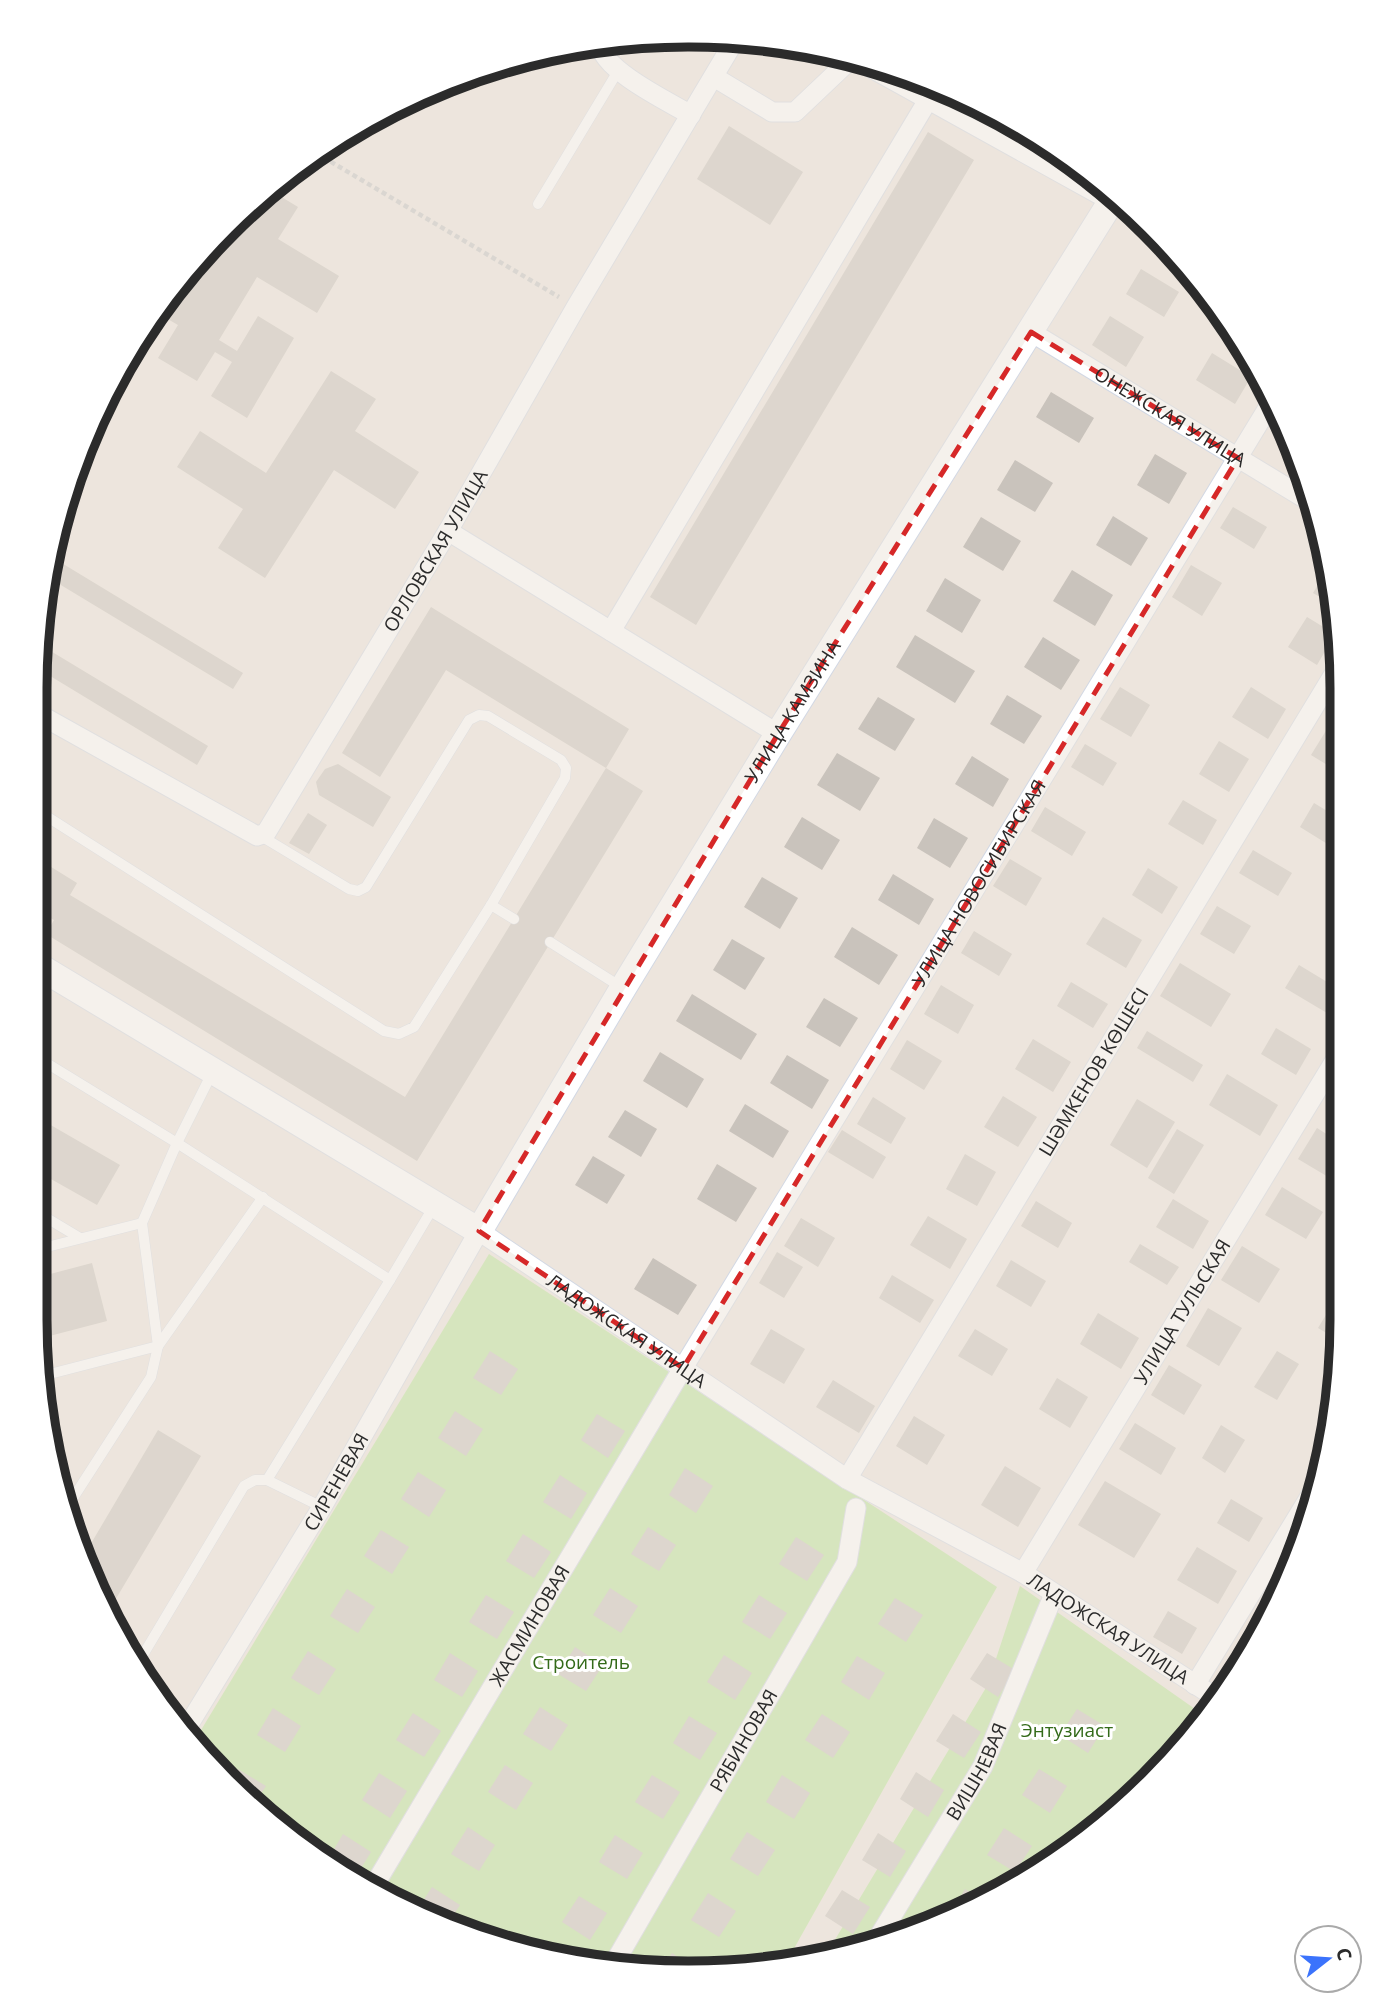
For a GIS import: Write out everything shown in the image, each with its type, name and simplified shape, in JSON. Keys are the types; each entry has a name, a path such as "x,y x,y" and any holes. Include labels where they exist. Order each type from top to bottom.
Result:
{"main road":[{"name":"УЛИЦА КАМЗИНА","path":"479,1231 778,734 1109,205"},
{"name":"ЛАДОЖСКАЯ УЛИЦА","path":"47,971 479,1231"}],"street":[{"name":"ОРЛОВСКАЯ УЛИЦА","path":"261,836 266,833 448,531 576,307 730,49"},
{"path":"602,53 618,71 691,115"},
{"path":"713,77 772,112 795,112 844,67"},
{"path":"891,80 1082,182"},
{"path":"611,631 928,100"},
{"name":"ОНЕЖСКАЯ УЛИЦА","path":"1031,332 1300,496"},
{"name":"УЛИЦА НОВОСИБИРСКАЯ","path":"683,1368 1266,411"},
{"path":"448,531 778,734"},
{"name":"ШӘМКЕНОВ КӨШЕСІ","path":"847,1479 1330,681"},
{"path":"47,719 261,836"},
{"name":"УЛИЦА ТУЛЬСКАЯ","path":"1023,1573 1330,1069"},
{"name":"ЛАДОЖСКАЯ УЛИЦА","path":"479,1231 847,1479 1023,1573 1209,1694"},
{"name":"СИРЕНЕВАЯ","path":"190,1722 322,1507 479,1231"},
{"name":"ЖАСМИНОВАЯ","path":"377,1880 683,1368"},
{"name":"РЯБИНОВАЯ","path":"618,1956 847,1562 856,1508"},
{"path":"1195,1685 1300,1513"},
{"name":"ВИШНЕВАЯ","path":"883,1931 983,1766 1054,1594"}],"lane":[{"path":"538,204 618,71"},
{"path":"47,817 384,1031 399,1034 414,1027 491,905 565,778 566,768 561,760 488,716 479,715 469,720 366,887 358,891 349,890 261,836"},
{"path":"491,905 514,919"},
{"path":"551,943 623,988"},
{"path":"47,1063 390,1280"},
{"path":"158,1346 142,1223 177,1143 214,1071"},
{"path":"73,1498 150,1377 158,1346 262,1197"},
{"path":"267,1480 434,1206"},
{"path":"47,1218 80,1238"},
{"path":"47,1247 142,1223"},
{"path":"50,1374 158,1346"},
{"path":"143,1656 240,1492 255,1480 267,1480 322,1507"}],"path":[{"path":"326,159 576,307"}],"highlighted area":[{"path":"1031,332 1238,458 683,1368 479,1231 778,734"}],"green space":[{"name":"Строитель","path":"489,1254 997,1587 792,1952 730,1959 647,1959 563,1948 482,1927 405,1895 332,1853 266,1802 199,1733"},
{"name":"Энтузиаст","path":"1020,1586 1197,1710 1142,1773 1111,1802 1045,1853 972,1895 934,1912 895,1927 832,1944 987,1686"}],"building":[{"path":"729,126 803,172 770,225 697,179"},
{"path":"928,132 974,160 696,625 650,597"},
{"path":"279,195 298,207 278,239 339,276 317,313 257,277 219,340 237,351 258,316 294,338 247,418 211,396 232,362 215,352 197,381 158,358 178,325 165,318 194,281 196,282 206,266 235,235"},
{"path":"1141,269 1179,292 1164,317 1126,294"},
{"path":"1110,316 1144,337 1126,367 1092,345"},
{"path":"1212,353 1250,379 1235,404 1196,380"},
{"path":"331,371 376,399 355,431 419,472 395,509 334,470 265,578 218,548 243,509 177,467 200,431 266,473"},
{"path":"1051,392 1094,418 1079,443 1036,417"},
{"path":"1155,454 1187,473 1169,504 1137,485"},
{"path":"1015,460 1053,483 1035,512 997,490"},
{"path":"1233,507 1267,527 1254,549 1220,528"},
{"path":"1113,516 1148,538 1131,566 1096,545"},
{"path":"981,517 1021,541 1003,571 963,547"},
{"path":"60,562 243,673 233,689 57,582"},
{"path":"1191,565 1222,583 1202,616 1172,597"},
{"path":"1072,570 1113,595 1095,626 1053,601"},
{"path":"945,578 981,600 962,633 926,611"},
{"path":"1320,581 1323,599 1313,593"},
{"path":"431,607 629,729 606,768 446,670 380,777 342,753"},
{"path":"1307,617 1326,629 1328,646 1317,665 1288,647"},
{"path":"915,635 975,671 955,703 896,667"},
{"path":"1043,637 1080,660 1061,690 1024,667"},
{"path":"49,650 208,746 197,765 48,674"},
{"path":"1120,687 1150,705 1131,737 1100,719"},
{"path":"1251,687 1286,709 1268,739 1232,717"},
{"path":"1007,695 1042,716 1024,744 990,724"},
{"path":"878,697 915,719 895,751 858,729"},
{"path":"1330,724 1330,767 1311,755"},
{"path":"1219,741 1249,759 1229,792 1199,774"},
{"path":"1085,744 1117,763 1103,786 1071,767"},
{"path":"837,753 880,778 860,811 817,785"},
{"path":"972,756 1009,779 993,807 955,784"},
{"path":"338,764 391,797 373,827 319,795 316,782 325,769"},
{"path":"606,768 643,791 417,1161 47,935 54,920 47,916 47,864 77,883 70,895 405,1097"},
{"path":"1183,800 1217,820 1203,845 1168,824"},
{"path":"1314,803 1330,813 1330,846 1300,827"},
{"path":"1045,807 1086,832 1072,856 1031,831"},
{"path":"308,813 327,825 309,854 289,843"},
{"path":"802,817 840,840 822,870 784,847"},
{"path":"934,818 968,838 950,868 917,848"},
{"path":"1253,850 1292,873 1278,896 1239,873"},
{"path":"1010,859 1042,878 1026,906 993,886"},
{"path":"1148,868 1178,887 1162,914 1132,895"},
{"path":"893,874 934,899 919,925 878,900"},
{"path":"762,877 798,898 780,929 744,907"},
{"path":"1217,906 1251,926 1234,954 1200,934"},
{"path":"1103,917 1142,940 1126,968 1086,944"},
{"path":"852,927 898,955 879,985 834,957"},
{"path":"974,931 1012,954 999,976 961,953"},
{"path":"732,939 765,958 745,990 713,970"},
{"path":"1180,963 1231,994 1211,1027 1160,996"},
{"path":"1299,965 1330,984 1330,1015 1285,988"},
{"path":"1071,982 1108,1004 1093,1028 1057,1006"},
{"path":"941,985 974,1005 958,1034 924,1014"},
{"path":"692,994 757,1034 741,1060 676,1021"},
{"path":"824,998 858,1018 840,1047 806,1027"},
{"path":"1276,1028 1311,1049 1296,1075 1261,1054"},
{"path":"1147,1031 1203,1065 1193,1082 1137,1048"},
{"path":"1033,1039 1071,1062 1053,1092 1015,1069"},
{"path":"907,1040 942,1061 924,1090 890,1069"},
{"path":"660,1052 704,1079 687,1108 643,1081"},
{"path":"787,1055 829,1080 812,1109 770,1083"},
{"path":"1227,1074 1278,1105 1260,1136 1209,1105"},
{"path":"1003,1096 1037,1117 1018,1147 984,1127"},
{"path":"873,1097 906,1118 891,1144 857,1124"},
{"path":"1137,1099 1175,1122 1147,1168 1110,1145"},
{"path":"745,1104 789,1131 773,1158 729,1131"},
{"path":"625,1110 657,1129 641,1157 608,1137"},
{"path":"47,1123 120,1165 97,1205 47,1177"},
{"path":"1317,1128 1330,1136 1330,1178 1298,1159"},
{"path":"1177,1129 1204,1145 1174,1194 1148,1178"},
{"path":"842,1130 886,1157 873,1179 828,1152"},
{"path":"965,1154 996,1172 977,1206 946,1189"},
{"path":"593,1156 625,1175 607,1204 575,1185"},
{"path":"717,1164 757,1188 736,1222 697,1199"},
{"path":"1282,1187 1323,1212 1306,1239 1265,1215"},
{"path":"1173,1199 1209,1221 1193,1249 1156,1227"},
{"path":"1036,1201 1072,1223 1058,1248 1021,1226"},
{"path":"928,1216 967,1239 950,1269 910,1245"},
{"path":"801,1218 835,1238 818,1267 784,1246"},
{"path":"1140,1244 1179,1267 1167,1285 1129,1262"},
{"path":"1242,1246 1280,1269 1259,1303 1221,1280"},
{"path":"777,1252 803,1267 784,1298 759,1283"},
{"path":"653,1258 697,1285 678,1315 634,1289"},
{"path":"1011,1260 1046,1281 1031,1307 996,1286"},
{"path":"92,1263 107,1321 48,1336 47,1275"},
{"path":"892,1275 934,1300 920,1323 879,1298"},
{"path":"1208,1308 1242,1328 1219,1366 1186,1346"},
{"path":"1330,1308 1329,1335 1318,1328"},
{"path":"1098,1313 1139,1338 1121,1369 1080,1344"},
{"path":"771,1329 805,1349 784,1384 750,1364"},
{"path":"975,1329 1008,1349 992,1376 958,1356"},
{"path":"490,1351 518,1369 501,1395 473,1378"},
{"path":"1277,1351 1299,1364 1277,1400 1254,1387"},
{"path":"1169,1365 1202,1385 1184,1415 1151,1395"},
{"path":"1057,1378 1088,1397 1070,1428 1039,1409"},
{"path":"833,1380 875,1406 859,1433 816,1407"},
{"path":"455,1411 483,1429 466,1456 438,1438"},
{"path":"597,1414 625,1431 608,1458 581,1440"},
{"path":"914,1416 945,1435 927,1465 896,1446"},
{"path":"1135,1423 1176,1448 1161,1475 1119,1449"},
{"path":"1221,1425 1245,1440 1225,1473 1202,1458"},
{"path":"158,1430 201,1456 113,1603 89,1547"},
{"path":"1005,1466 1041,1488 1018,1527 981,1505"},
{"path":"685,1468 713,1486 696,1513 669,1495"},
{"path":"418,1472 446,1490 429,1517 401,1499"},
{"path":"560,1475 587,1493 571,1519 543,1502"},
{"path":"1105,1481 1161,1514 1134,1558 1078,1525"},
{"path":"1231,1499 1263,1518 1249,1542 1217,1523"},
{"path":"648,1527 676,1545 659,1571 631,1554"},
{"path":"381,1530 409,1547 392,1574 364,1556"},
{"path":"523,1534 551,1552 534,1578 506,1561"},
{"path":"796,1537 824,1555 807,1581 779,1564"},
{"path":"1197,1547 1237,1571 1218,1604 1177,1580"},
{"path":"610,1588 638,1606 621,1633 593,1615"},
{"path":"347,1589 375,1607 358,1633 330,1616"},
{"path":"486,1595 514,1612 497,1639 469,1622"},
{"path":"759,1595 787,1613 770,1639 742,1622"},
{"path":"895,1598 923,1615 906,1642 878,1624"},
{"path":"1168,1611 1197,1628 1182,1654 1153,1637"},
{"path":"575,1647 603,1665 586,1691 558,1674"},
{"path":"308,1651 336,1669 319,1695 291,1678"},
{"path":"450,1653 478,1671 462,1697 434,1680"},
{"path":"987,1653 1015,1670 998,1697 970,1679"},
{"path":"724,1655 752,1673 735,1700 707,1682"},
{"path":"857,1656 885,1673 869,1700 841,1682"},
{"path":"540,1707 568,1725 551,1751 523,1734"},
{"path":"273,1708 301,1726 285,1752 257,1735"},
{"path":"1077,1709 1105,1726 1088,1753 1060,1735"},
{"path":"413,1713 441,1731 424,1757 396,1740"},
{"path":"822,1714 850,1732 833,1758 805,1740"},
{"path":"953,1714 981,1732 964,1758 936,1741"},
{"path":"689,1716 717,1733 700,1760 673,1743"},
{"path":"505,1765 533,1783 516,1810 488,1792"},
{"path":"238,1769 266,1786 260,1796 235,1773"},
{"path":"1039,1769 1067,1786 1050,1813 1022,1795"},
{"path":"916,1772 944,1790 928,1817 900,1799"},
{"path":"379,1773 407,1791 390,1818 362,1800"},
{"path":"652,1775 680,1792 663,1819 635,1802"},
{"path":"782,1775 810,1793 794,1819 766,1802"},
{"path":"468,1827 495,1845 479,1871 451,1854"},
{"path":"1004,1828 1032,1846 1014,1872 987,1855"},
{"path":"747,1832 775,1850 758,1876 730,1859"},
{"path":"878,1833 906,1851 890,1877 862,1860"},
{"path":"343,1834 371,1852 360,1870 332,1853"},
{"path":"615,1835 643,1853 627,1879 599,1862"},
{"path":"432,1887 460,1905 453,1916 422,1903"},
{"path":"965,1889 973,1894 972,1895 957,1902"},
{"path":"842,1890 870,1907 853,1934 825,1916"},
{"path":"708,1893 736,1911 719,1937 691,1920"},
{"path":"579,1896 607,1913 590,1940 562,1922"},
{"path":"672,1953 684,1961 667,1960"}]}
